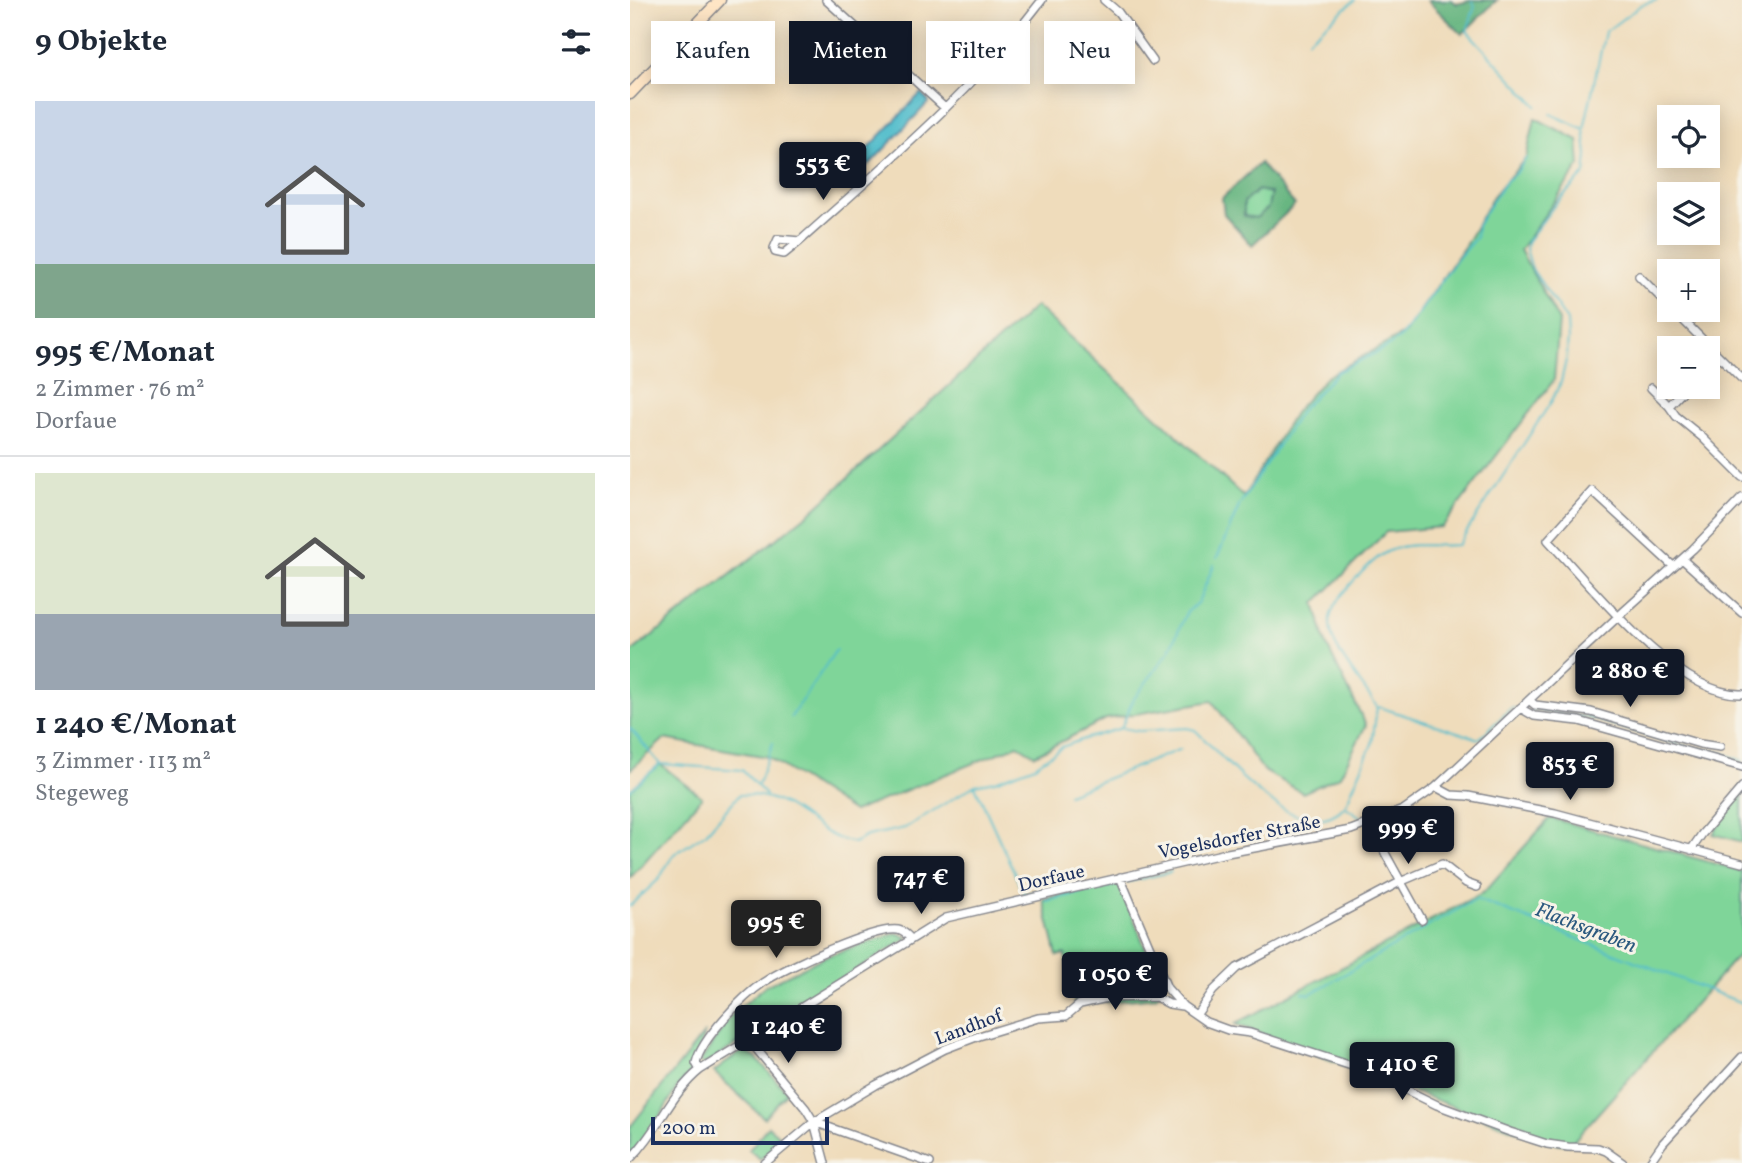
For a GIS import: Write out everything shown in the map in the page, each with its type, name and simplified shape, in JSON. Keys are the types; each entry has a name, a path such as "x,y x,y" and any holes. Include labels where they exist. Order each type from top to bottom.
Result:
{"main road":[{"path":"630,94 720,0"}],"street":[{"path":"826,0 946,108"},
{"path":"800,241 946,108 1006,44 1042,0"},
{"path":"1104,0 1118,12 1153,61"},
{"path":"1639,276 1657,294"},
{"path":"1685,322 1699,336"},
{"path":"1720,357 1742,379"},
{"path":"1651,388 1742,477"},
{"path":"1669,406 1676,399"},
{"path":"1673,566 1592,491 1548,540 1619,616 1674,666 1710,688 1730,694 1742,694"},
{"name":"Vogelsdorfer Straße","path":"1121,877 1222,854 1337,833 1373,823 1403,810 1436,787 1682,559 1742,498"},
{"path":"1682,559 1742,613"},
{"path":"1529,700 1535,705 1591,712 1700,744 1720,747"},
{"path":"1520,708 1534,716 1579,721 1742,767"},
{"path":"1436,787 1451,794 1555,813 1742,863"},
{"path":"1691,850 1742,787"},
{"path":"1373,823 1400,882 1422,920"},
{"path":"1198,1014 1213,990 1237,968 1400,882 1442,864 1466,883 1477,887"},
{"path":"1121,877 1167,988 1183,1006 1206,1022 1228,1030 1250,1032 1380,1077 1437,1105 1510,1132 1547,1144 1598,1148 1623,1163"},
{"name":"Dorfaue","path":"630,1159 654,1132 678,1091 700,1070 946,918 1121,877"},
{"name":"Dorfaue","path":"700,1070 697,1059 726,1016 765,982 823,952 859,939 892,930 903,932 911,939"},
{"name":"Landhof","path":"765,1163 814,1122 945,1049 1038,1018 1066,1016 1080,1004 1092,1000 1156,998 1183,1006"},
{"path":"749,1040 806,1109 814,1122 825,1163"},
{"path":"1649,1163 1663,1143 1742,1057"},
{"path":"814,1122 930,1163"}],"green space":[{"path":"1427,0 1452,0 1457,4 1473,0 1497,0 1462,34"},
{"path":"1535,118 1578,140 1580,165 1520,250 1559,321 1554,380 1442,527 1386,532 1315,603 1326,644 1366,725 1340,776 1303,793 1264,771 1212,701 1106,719 1035,755 1018,745 853,812 768,757 664,739 630,770 630,653 812,511 1036,306 1244,497 1294,413 1326,377 1405,333 1466,244 1493,196 1526,158"},
{"path":"1260,163 1295,205 1252,245 1224,214 1222,198","holes":["1258,190 1271,193 1268,208 1256,218 1244,216 1244,202"]},
{"path":"1258,190 1271,193 1268,208 1256,218 1243,216 1244,202"},
{"path":"660,764 702,797 630,878 630,790"},
{"path":"1742,789 1742,842 1713,834"},
{"path":"1550,818 1742,871 1742,951 1570,1145 1547,1142 1235,1024 1484,892"},
{"path":"1119,882 1162,990 1155,997 1075,1005 1065,954 1057,956 1043,899"},
{"path":"897,933 908,938 701,1064 731,1016 765,986 824,957"},
{"path":"705,1032 691,1073 678,1086 651,1132 630,1155 630,1127"},
{"path":"743,1050 757,1059 787,1092 764,1118 714,1072"},
{"path":"768,1126 783,1139 760,1159 749,1150"}],"water":[{"path":"921,93 929,102 869,165 860,157"}],"waterway":[{"path":"1308,40 1355,0"},
{"path":"630,906 659,879 673,855 706,833 739,795 774,800 788,806 824,831 854,843 867,836 905,828 975,785 995,781 1035,766 1062,747 1122,728 1139,731 1187,728 1195,730 1264,796 1285,810 1307,818 1327,817 1345,806 1372,744 1377,707 1335,644 1330,624 1333,609 1356,578 1386,553 1409,546 1458,545 1551,402 1561,382 1566,360 1567,321 1532,269 1526,249 1527,242 1557,202 1585,174 1587,155 1584,129 1605,32 1641,5 1657,0"},
{"path":"1472,1 1475,6 1467,31 1537,106"},
{"path":"1551,114 1582,128"},
{"path":"1217,558 1240,504 1302,409 1337,372 1399,339 1476,237 1477,226 1487,209 1505,182 1517,172 1526,158"},
{"path":"1122,726 1133,700 1170,650 1186,613 1198,602 1214,565"},
{"path":"791,717 836,650"},
{"path":"1379,707 1479,739 1514,708"},
{"path":"1531,710 1590,718 1680,745 1722,753 1742,761"},
{"path":"630,728 660,764"},
{"path":"758,784 773,743"},
{"path":"1068,794 1181,749"},
{"path":"630,790 660,764 742,770 766,795"},
{"path":"975,786 1024,894 1043,890"},
{"name":"Flachsgraben","path":"1346,807 1365,820"},
{"path":"1127,882 1171,872"},
{"path":"1046,901 1119,884"},
{"name":"Flachsgraben","path":"1303,993 1310,994 1476,899 1742,1003"}]}
